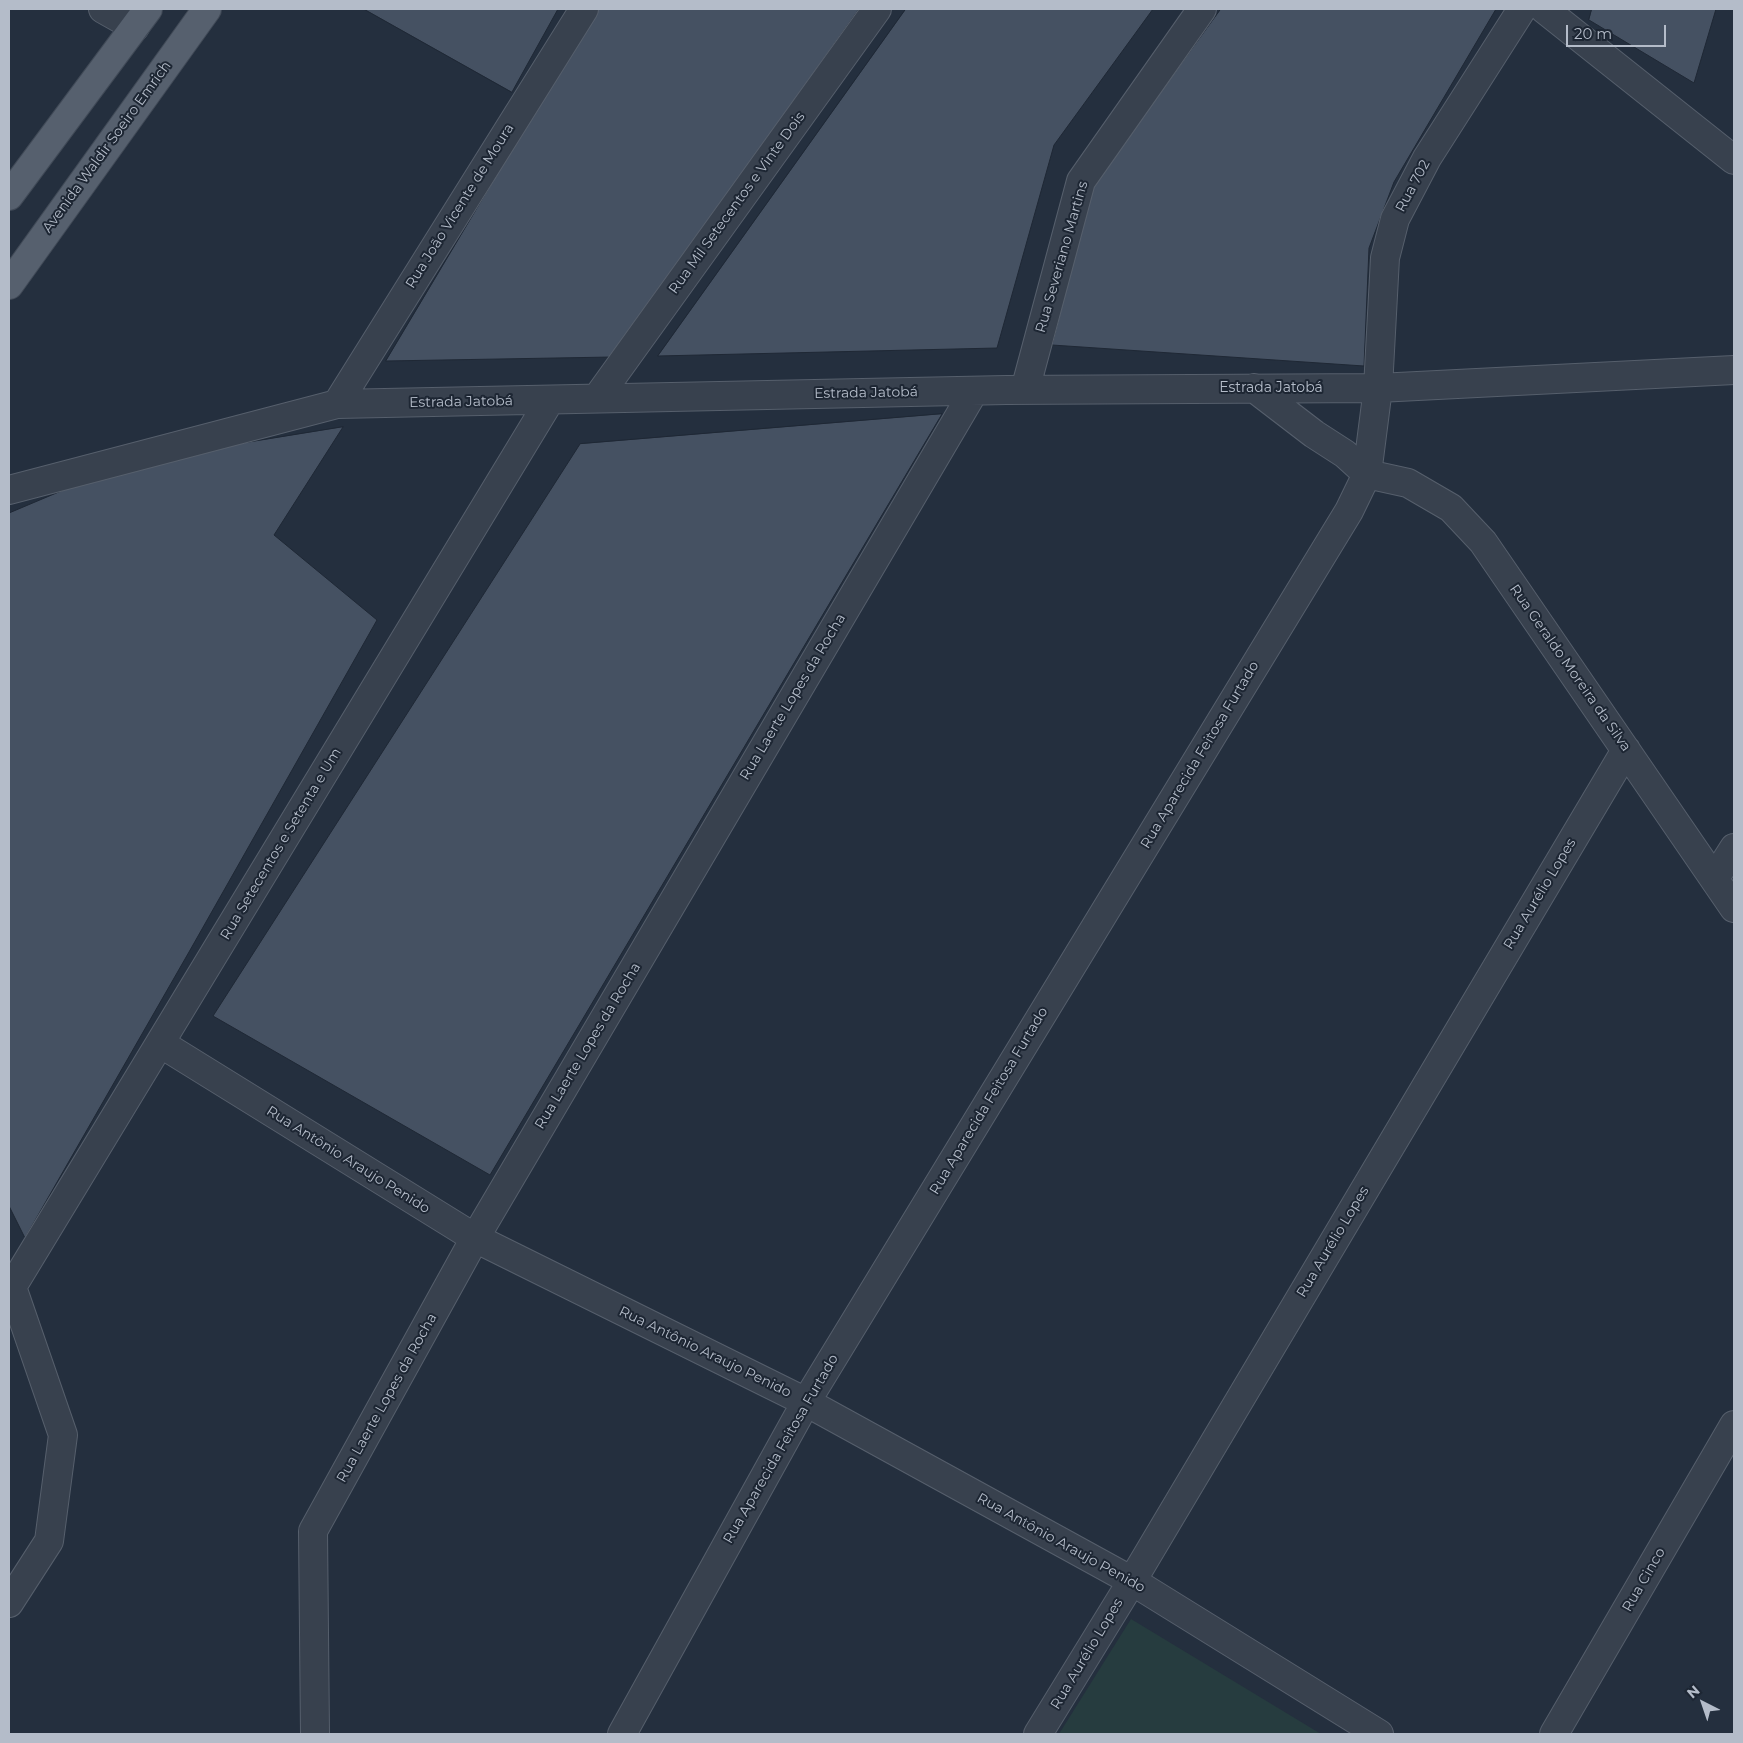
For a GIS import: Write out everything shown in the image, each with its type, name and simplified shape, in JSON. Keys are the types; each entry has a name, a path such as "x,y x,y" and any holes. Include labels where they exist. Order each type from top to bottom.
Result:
{"main road":[{"name":"Avenida Waldir Soeiro Emrich","path":"9,285 207,9"},
{"path":"9,196 141,18"}],"street":[{"path":"103,9 141,18"},
{"name":"Rua João Vicente de Moura","path":"337,404 584,9"},
{"name":"Rua Mil Setecentos e Vinte Dois","path":"597,398 877,9"},
{"name":"Rua Severiano Martins","path":"1025,390 1082,181 1202,9"},
{"name":"Rua 702","path":"1378,388 1385,258 1395,219 1427,158 1522,9"},
{"path":"1557,14 1734,160"},
{"name":"Estrada Jatobá","path":"9,490 337,404 1025,390 1378,388 1734,370"},
{"path":"1254,388 1314,434 1345,454 1367,474"},
{"name":"Rua Aparecida Feitosa Furtado","path":"622,1734 806,1402 1344,519 1367,474 1378,388"},
{"name":"Rua Laerte Lopes da Rocha","path":"315,1734 313,1531 475,1238 974,391"},
{"name":"Rua Setecentos e Setenta e Um","path":"10,1285 160,1043 550,400"},
{"name":"Rua Geraldo Moreira da Silva","path":"1367,474 1408,483 1452,508 1483,542 1734,908"},
{"name":"Rua Aurélio Lopes","path":"1038,1734 1132,1581 1626,750"},
{"path":"1715,878 1734,848"},
{"name":"Rua Antônio Araujo Penido","path":"160,1043 475,1238 806,1402 1132,1581 1379,1734"},
{"path":"9,1603 49,1541 63,1435 10,1285"},
{"name":"Rua Cinco","path":"1554,1734 1734,1425"}],"green space":[{"path":"1131,1619 1321,1734 1059,1734"}],"building":[{"path":"364,9 558,9 512,92"},
{"path":"596,9 859,9 612,357 386,361"},
{"path":"906,9 1153,9 1054,145 997,348 658,356"},
{"path":"1221,9 1496,9 1394,182 1369,248 1364,366 1052,345 1092,187"},
{"path":"1592,9 1716,9 1694,83 1589,20"},
{"path":"942,414 490,1175 213,1016 580,444"},
{"path":"343,427 274,535 377,620 25,1238 9,1206 9,513 132,461"}]}
